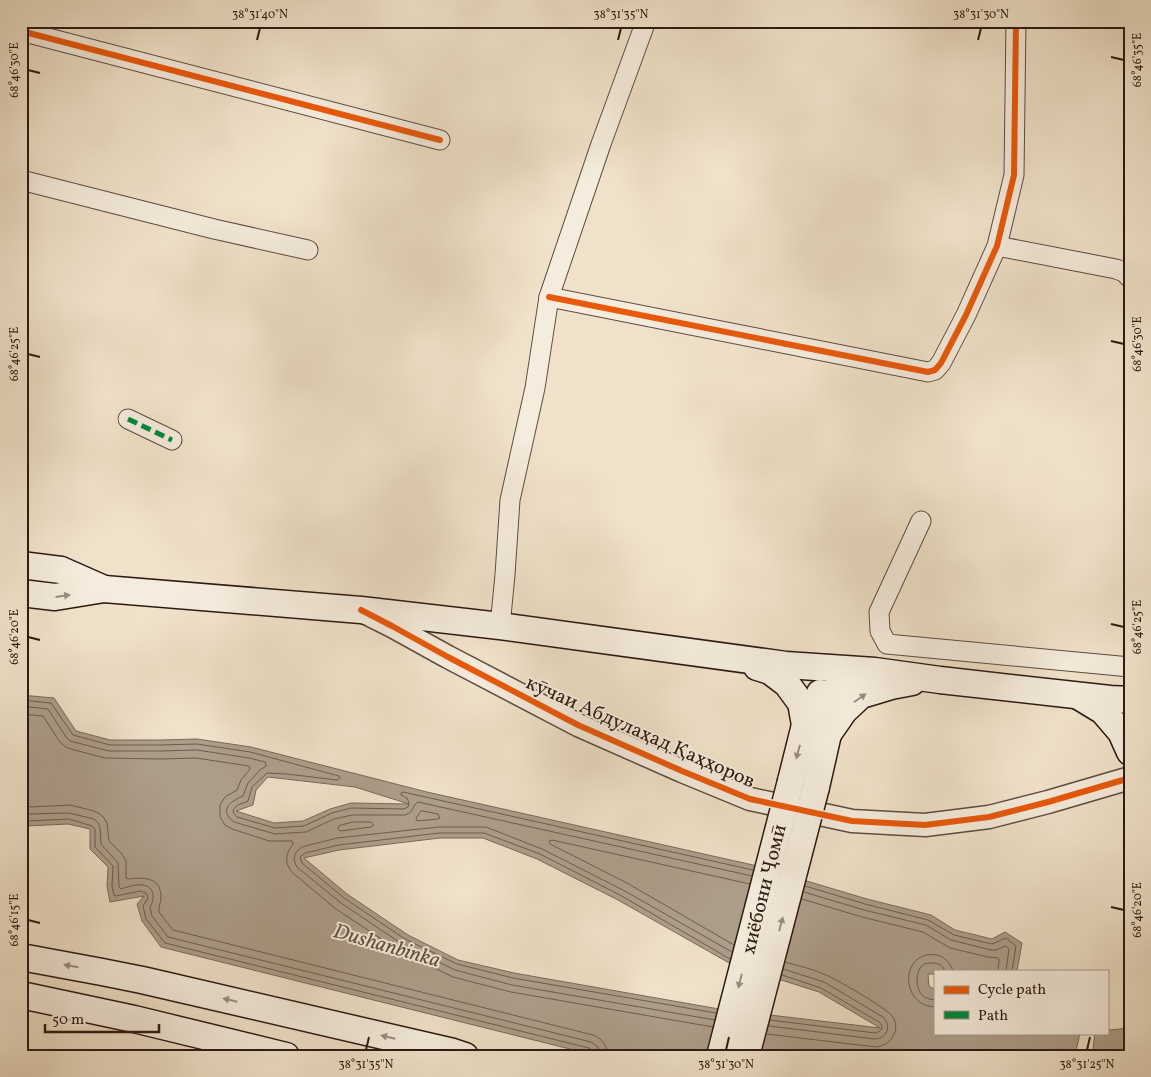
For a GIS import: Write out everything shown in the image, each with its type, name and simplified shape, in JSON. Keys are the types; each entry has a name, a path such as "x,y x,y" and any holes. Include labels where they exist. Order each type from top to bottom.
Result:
{"main road":[{"path":"21,565 61,570 104,589"},
{"name":"кӯчаи Абдулаҳад Қаҳҳоров","path":"104,589 361,610 500,626 786,665 875,671 940,680 1130,700"},
{"path":"21,593 55,597 104,589"},
{"path":"728,658 770,671 788,684 816,730 844,711 861,695 891,686 924,680 940,680"},
{"path":"786,665 812,683 824,699"},
{"name":"хиёбони Ҷомӣ","path":"720,1056 791,781 816,730 824,699 854,679 875,671"},
{"path":"1076,695 1103,712 1121,732 1130,752"},
{"name":"хиёбони Ҷомӣ","path":"746,1056 816,787 816,730"},
{"path":"21,957 142,980 466,1056"},
{"path":"134,1019 126,1008 126,998 130,988 142,980"},
{"path":"21,995 134,1019 286,1056"}],"street":[{"path":"500,626 510,500 535,388 549,297 601,144 646,21"},
{"path":"549,297 928,372 935,370 941,363 966,315 997,246 1014,175 1016,21"},
{"path":"21,31 440,140"},
{"path":"21,180 214,229 308,250"},
{"path":"997,246 1116,270 1124,272 1130,278"},
{"path":"128,419 172,440"},
{"path":"921,521 879,612 880,631 887,644 1130,667"},
{"name":"кӯчаи Абдулаҳад Қаҳҳоров","path":"361,610 448,658 578,724 682,771 750,799 852,821 925,825 989,817 1130,778"}],"water":[{"name":"Dushanbinka","path":"21,695 54,698 76,731 110,740 197,739 251,747 427,792 753,865 867,899 931,915 955,930 992,939 1005,932 1022,943 1017,970 934,970 934,974 928,974 929,986 934,989 934,1034 1080,1034 1075,1056 598,1056 161,947 142,921 137,904 144,896 110,902 107,886 108,867 90,849 90,829 68,824 26,826 21,823","holes":["268,777 355,787 409,804 351,803 330,809 303,821 274,823 236,811 253,805 256,790","440,838 483,838 537,859 618,900 731,964 819,992 880,1028 719,1009 514,973 458,960 408,935 347,894 304,858 339,850"]},
{"path":"1130,1028 1130,1056 1092,1056 1095,1034 1108,1034 1109,1030"}],"marked path":[{"path":"128,419 172,440"}],"cycle path":[{"path":"549,297 928,372 935,370 941,363 966,315 997,246 1014,175 1016,21"},
{"path":"21,31 440,140"},
{"path":"361,610 578,725 750,799 852,821 925,825 989,817 1130,778"}]}
